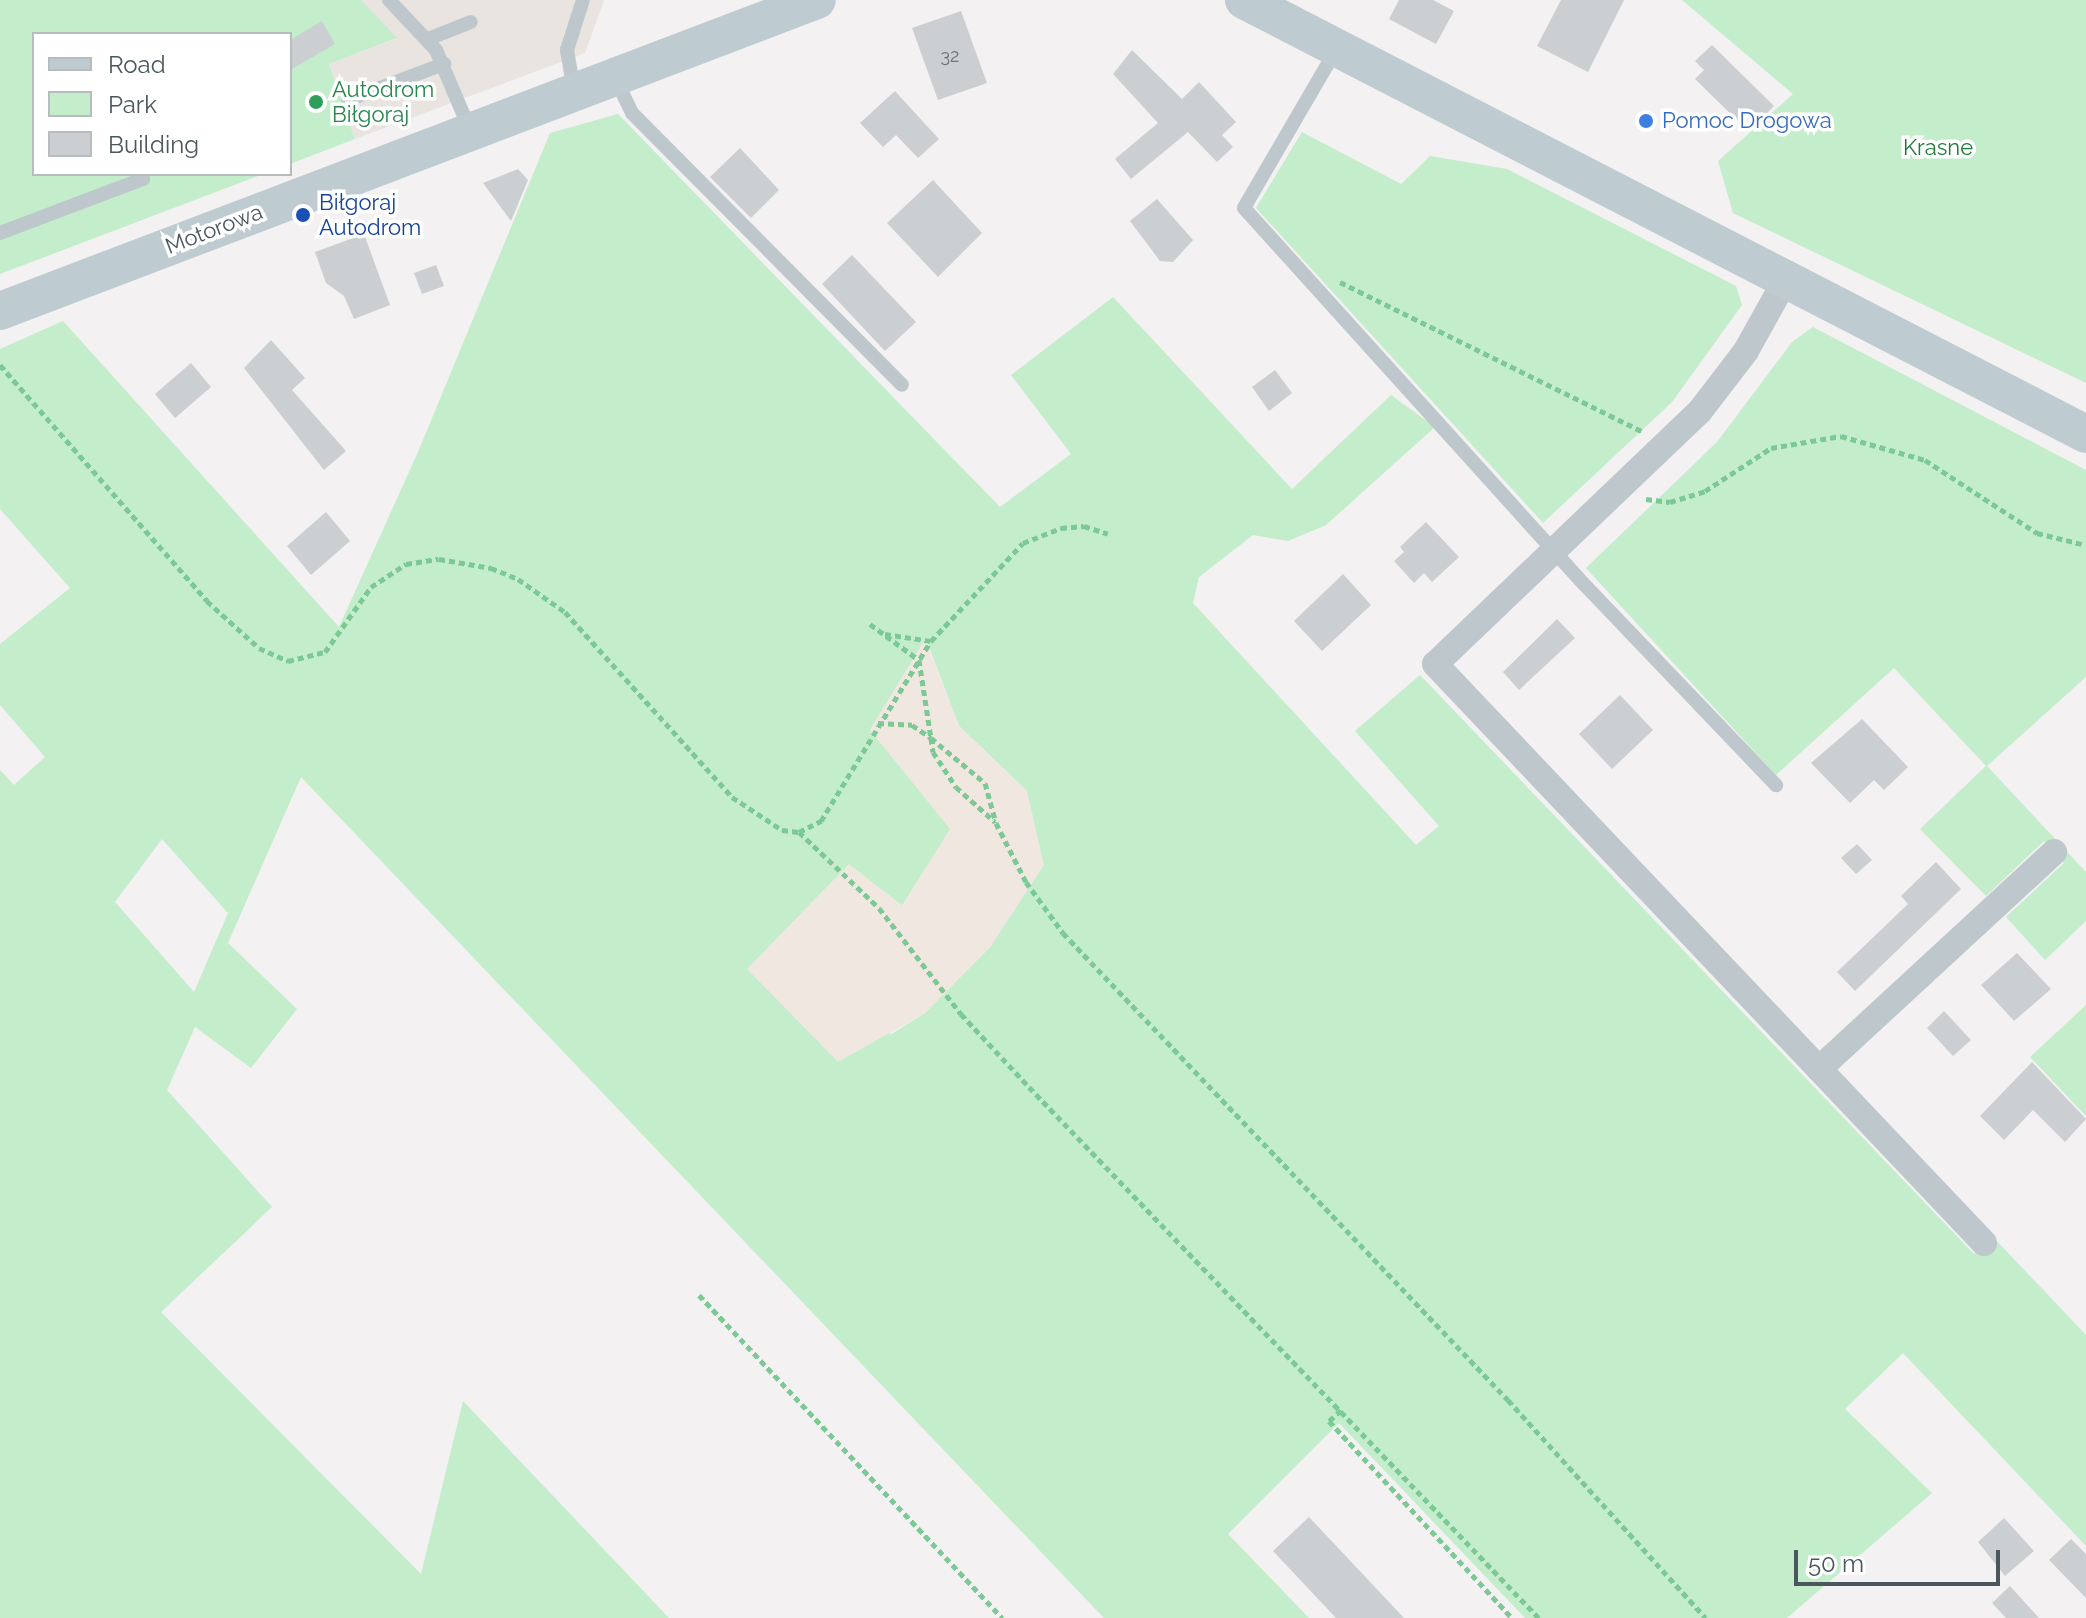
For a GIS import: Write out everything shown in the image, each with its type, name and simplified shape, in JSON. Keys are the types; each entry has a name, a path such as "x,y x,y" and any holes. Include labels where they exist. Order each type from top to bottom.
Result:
{"street":[{"name":"Motorowa","path":"0,311 817,0"},
{"path":"1244,0 2086,434"},
{"path":"1786,279 1716,392 1626,484 1435,664 1984,1243"},
{"path":"1819,1069 2054,852"}],"lane":[{"path":"389,0 428,39 444,64 470,131"},
{"path":"568,94 567,50 583,0"},
{"path":"428,39 471,22"},
{"path":"1337,48 1244,208 1554,551 1776,785"},
{"path":"348,100 444,64"},
{"path":"614,76 632,113 902,385"},
{"path":"0,233 143,179 142,176"}],"path":[{"path":"1328,276 1643,432"},
{"path":"0,365 207,601 259,648 288,661 325,652 371,587 406,564 439,559 491,568 518,579 565,612 732,797 763,822 799,832 879,908 961,1014 1539,1618"},
{"path":"1626,484 1641,498 1670,502 1705,491 1771,448 1841,436 1925,460 2037,533 2086,545"},
{"path":"799,832 821,821 877,723 931,641 1023,543 1061,528 1084,526 1108,534"},
{"path":"870,624 919,660 933,752 956,787 996,823"},
{"path":"883,634 931,641"},
{"path":"877,723 912,725 985,783 996,823 1026,882 1063,933 1508,1400 1706,1618"},
{"path":"699,1295 1002,1618"},
{"path":"1341,1410 1329,1421 1512,1618"}],"shaded area":[{"path":"361,0 604,0 585,53 355,139 329,64 396,39"}],"green space":[{"name":"Autodrom Biłgoraj","path":"0,0 361,0 397,38 329,64 355,139 292,163 292,32 32,32 32,176 258,176 0,274"},
{"name":"Krasne","path":"1682,0 2086,0 2086,383 1733,213 1718,161 1793,94"},
{"path":"618,114 1000,507 1071,454 1011,375 1113,297 1292,489 1391,395 1435,427 1326,525 1288,541 1253,535 1199,577 1193,603 1416,845 1439,826 1355,731 1420,675 1974,1254 1993,1237 2086,1335 2086,1546 1903,1353 1845,1409 1932,1493 1787,1618 1525,1618 1339,1423 1228,1534 1309,1618 1104,1618 301,777 228,943 297,1009 251,1068 195,1027 167,1090 272,1207 161,1312 421,1574 463,1401 669,1618 0,1618 0,770 14,785 45,757 0,705 0,644 70,588 0,509 0,349 63,321 339,627 418,452 550,133","holes":["926,639 959,726 1027,791 991,946 925,1013 890,1035 902,906 951,828 870,730","162,839 228,913 194,992 115,902"]},
{"path":"1302,132 1401,184 1430,156 1507,169 1736,286 1742,305 1672,402 1543,523 1256,208"},
{"path":"1813,327 2086,470 2086,677 1987,766 2086,872 2086,921 2045,960 2006,917 2064,863 2044,841 1986,896 1920,829 1986,766 1894,668 1776,775 1586,568 1717,442 1792,342"},
{"path":"2086,1005 2086,1116 2030,1057"}],"sand":[{"path":"925,639 959,726 1027,791 1044,865 991,946 925,1013 838,1062 747,969 849,864 903,906 950,829 870,730"}],"building":[{"path":"1399,0 1433,0 1454,11 1436,44 1389,19"},
{"path":"1561,0 1624,0 1588,72 1537,46"},
{"path":"961,11 987,83 938,100 912,28"},
{"path":"322,21 335,44 292,69 292,39"},
{"path":"1712,45 1774,106 1757,123 1748,114 1740,123 1695,79 1704,70 1695,61"},
{"path":"1132,50 1182,99 1199,82 1236,122 1222,135 1233,147 1217,162 1188,132 1131,179 1115,159 1158,123 1113,74"},
{"path":"895,91 939,139 918,158 896,135 883,147 860,123"},
{"path":"740,148 779,190 751,218 710,177"},
{"path":"518,169 528,180 511,221 483,183"},
{"path":"933,180 982,233 938,277 887,223"},
{"path":"1157,199 1193,240 1173,262 1160,261 1130,221"},
{"path":"364,234 390,305 354,319 344,296 326,283 315,252"},
{"path":"852,255 916,322 885,351 822,284"},
{"path":"436,265 444,286 422,294 414,273"},
{"path":"271,340 305,378 292,390 346,451 324,470 244,368"},
{"path":"191,363 211,387 175,418 155,394"},
{"path":"1275,370 1292,393 1269,411 1252,387"},
{"path":"326,512 350,541 311,575 287,546"},
{"path":"1426,522 1459,557 1432,582 1424,573 1414,583 1394,561 1404,552 1400,547"},
{"path":"1343,574 1371,605 1322,651 1294,621"},
{"path":"1557,619 1575,638 1519,690 1503,672"},
{"path":"1620,695 1653,730 1612,769 1579,734"},
{"path":"1862,719 1908,767 1884,790 1874,780 1850,803 1811,763"},
{"path":"1857,844 1872,860 1856,874 1841,858"},
{"path":"1936,862 1961,889 1855,991 1837,972 1908,904 1901,896"},
{"path":"2017,953 2051,989 2014,1021 1981,985"},
{"path":"1944,1011 1971,1040 1953,1056 1927,1028"},
{"path":"2032,1062 2086,1119 2065,1142 2033,1110 2004,1140 1980,1116"},
{"path":"1309,1517 1404,1618 1336,1618 1273,1551"},
{"path":"2004,1518 2034,1551 2005,1576 1978,1542"},
{"path":"2071,1539 2086,1554 2086,1598 2049,1560"},
{"path":"2010,1586 2039,1618 2006,1618 1992,1603"}],"place":[{"name":"Autodrom Biłgoraj","path":"316,102"},
{"name":"Pomoc Drogowa","path":"1646,121"},
{"name":"Biłgoraj Autodrom","path":"303,215"}]}
